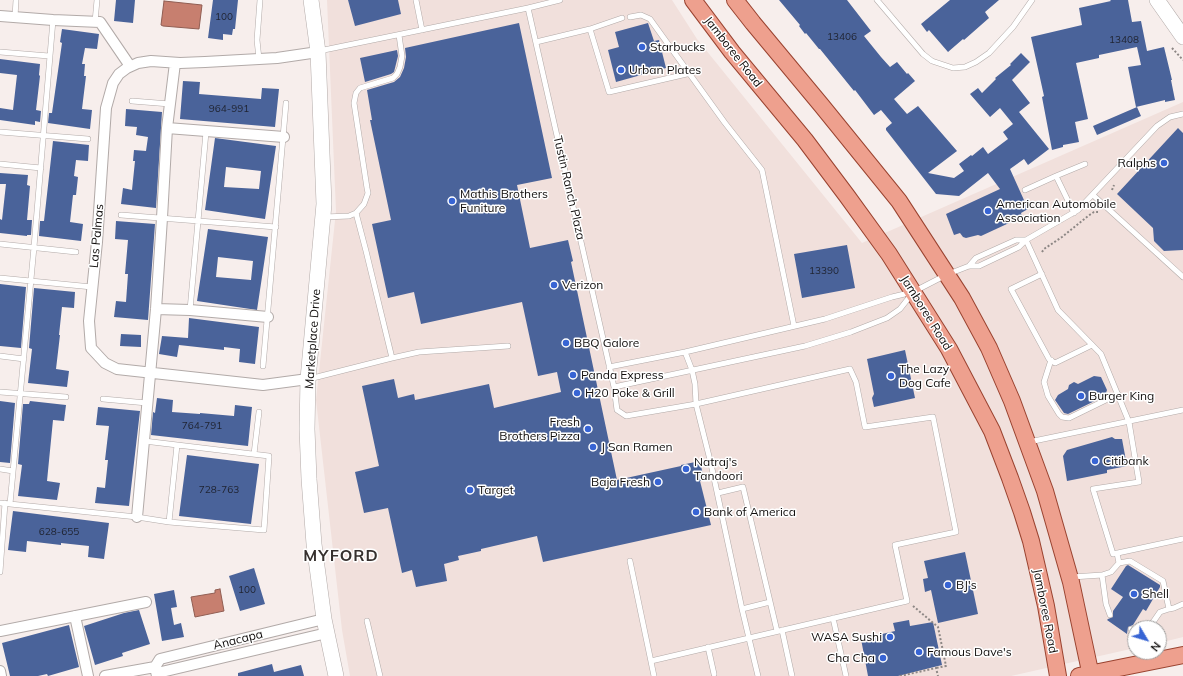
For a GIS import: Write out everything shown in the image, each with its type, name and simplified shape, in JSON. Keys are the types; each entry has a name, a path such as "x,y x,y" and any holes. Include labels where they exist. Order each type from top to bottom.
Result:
{"main road":[{"name":"Jamboree Road","path":"693,0 732,52 805,140 847,196 889,254 949,349 992,430 1010,478 1031,541 1046,606 1058,676"},
{"path":"736,0 899,201 962,298 989,348 1028,442 1045,492 1069,578 1087,675 1183,655"}],"street":[{"name":"Marketplace Drive","path":"311,0 318,52 323,218 308,379 309,478 314,544 325,626 336,676"},
{"path":"1157,0 1183,37"},
{"path":"0,16 100,22 130,66"},
{"name":"Las Palmas","path":"308,379 263,385 117,369 105,363 91,348 89,321 106,108 113,83 119,74 130,66 151,61 174,62 259,59 318,52"},
{"path":"137,517 156,309 167,128 174,62"},
{"path":"167,128 284,137"},
{"path":"156,309 190,310 268,317"},
{"path":"0,631 146,602"},
{"path":"75,616 88,676"},
{"name":"Anacapa","path":"157,669 208,648 325,626"},
{"name":"Anacapa","path":"105,676 212,660 325,626"},
{"path":"0,671 1,676"}],"lane":[{"path":"14,17 16,0"},
{"path":"95,22 97,0"},
{"path":"259,59 257,40 260,0"},
{"path":"416,0 422,30"},
{"path":"318,52 560,0"},
{"path":"877,0 923,54 932,61 954,68 965,67 976,62 989,53 1013,27 1032,0"},
{"name":"Tustin Ranch Plaza","path":"528,8 614,387 617,410 626,416 696,404 850,369 856,382 865,427 933,417 956,532 895,545 907,601"},
{"path":"630,17 641,15 650,18 725,122 762,170 794,326"},
{"path":"536,42 590,29 622,18"},
{"path":"0,572 1,539 5,503 14,471 53,20"},
{"path":"590,29 609,92 690,73"},
{"path":"323,218 349,216 356,213 364,204 368,193 368,188 354,103 356,93 360,88 393,78 397,74 402,56 399,35"},
{"path":"0,52 49,56"},
{"path":"132,101 170,104"},
{"path":"263,366 286,103"},
{"path":"609,367 685,352 825,319 892,297 913,292 946,275 969,266 980,266 1020,247 1026,240 1074,213 1093,195 1157,126 1170,117 1183,114"},
{"path":"0,132 88,139"},
{"path":"190,310 206,132"},
{"path":"0,164 41,168"},
{"path":"1025,190 1085,164"},
{"path":"1056,176 1074,213"},
{"path":"1093,195 1183,276"},
{"path":"356,213 392,358"},
{"path":"121,214 276,227"},
{"path":"969,266 976,258 1016,240 1026,240"},
{"path":"1026,240 1058,310 1101,354 1129,422 1139,482 1093,489 1113,554 1183,539"},
{"path":"0,244 76,252"},
{"path":"1042,274 1012,289 1049,359 1055,364 1092,345"},
{"path":"0,278 92,286"},
{"path":"614,387 805,346 851,332 887,318 900,310 913,292"},
{"path":"308,379 419,352 508,346"},
{"path":"685,352 692,370 695,384 696,404 718,493 742,609 758,676"},
{"path":"0,356 24,359"},
{"path":"1051,360 1044,382 1048,396 1058,414 1062,417 1069,418 1118,394"},
{"path":"0,392 66,397"},
{"path":"103,398 147,403"},
{"path":"1028,442 1183,410"},
{"path":"254,454 259,412"},
{"path":"5,503 137,517 169,522 264,530 269,456 144,441"},
{"path":"169,522 177,445"},
{"path":"0,469 14,471"},
{"path":"718,493 743,487 770,602 780,631 792,676"},
{"path":"1117,553 1119,562"},
{"path":"630,561 654,676"},
{"path":"1069,578 1102,575 1111,572 1119,562 1130,561 1164,581 1171,608"},
{"path":"1102,575 1110,615"},
{"path":"651,661 907,601"},
{"path":"742,609 770,602"},
{"path":"1154,620 1160,612 1183,604"},
{"path":"833,618 846,676"},
{"path":"367,621 380,676"},
{"path":"708,647 714,674"},
{"path":"208,648 212,660"}],"path":[{"path":"1172,48 1183,60"},
{"path":"1042,252 1088,216 1094,212 1098,212"},
{"path":"900,676 946,666 938,627 907,601"},
{"path":"936,668 938,676"}],"shaded area":[{"path":"327,0 672,0 697,39 862,243 1183,102 1183,637 1167,641 1167,620 1127,620 1127,650 1011,676 350,676 342,630 316,400 336,211"},
{"path":"164,1 202,5 199,29 161,25"},
{"path":"220,589 224,611 195,617 191,597 215,593 215,590"}],"building":[{"path":"116,0 135,0 133,23 114,21"},
{"path":"213,0 238,0 235,29 233,29 232,35 223,34 223,40 208,38"},
{"path":"348,0 398,0 401,14 355,26"},
{"path":"779,0 847,0 871,31 864,36 881,57 890,67 897,62 915,81 894,99 907,114 918,106 957,151 928,173 954,178 964,171 959,164 971,155 972,156 983,147 988,154 1008,139 1003,132 1013,124 1000,108 990,117 970,94 978,88 982,93 996,79 995,78 1011,65 1010,64 1021,53 1030,62 1012,80 1030,103 1019,112 1049,149 1028,165 1024,159 1010,169 1028,209 1021,213 1022,217 981,236 978,235 966,238 960,233 954,235 946,214 1000,189 988,173 959,196 936,194 886,130 886,128 892,123 881,110 874,115 855,90 854,91 806,33 805,34 799,26 800,25"},
{"path":"950,0 999,0 985,12 989,18 948,52 929,30 927,32 921,24"},
{"path":"1110,0 1128,0 1132,22 1141,21 1147,51 1164,47 1175,100 1165,102 1165,100 1136,107 1128,67 1141,65 1137,47 1099,55 1099,58 1076,63 1088,119 1075,122 1079,142 1063,145 1063,147 1052,150 1042,97 1044,96 1031,37 1082,25 1079,8 1111,1"},
{"path":"519,23 552,178 517,185 530,248 568,240 573,261 571,262 617,480 700,461 704,480 700,481 711,525 543,562 537,536 458,556 459,560 444,564 447,581 416,587 412,570 402,573 388,508 364,513 355,472 379,466 362,386 394,379 398,398 414,394 415,400 489,384 494,408 561,392 557,372 538,376 522,302 421,324 414,292 388,298 372,224 391,220 370,120 372,120 367,90 394,82 400,77 404,68 406,57 405,48"},
{"path":"648,23 654,41 659,40 666,68 616,82 608,50 619,47 615,32"},
{"path":"62,29 99,34 97,49 85,48 82,64 85,64 84,76 86,76 82,109 92,110 90,129 48,123 49,113 52,113 62,43 60,42"},
{"path":"397,50 398,56 394,72 365,82 360,58"},
{"path":"0,59 40,64 36,110 41,111 40,122 35,121 35,125 0,120 0,108 13,110 17,75 0,73"},
{"path":"183,81 200,82 199,94 261,99 262,88 279,89 275,127 180,119"},
{"path":"1137,107 1141,116 1097,135 1093,126"},
{"path":"126,109 162,112 156,208 121,204 123,188 132,190 135,161 133,161 134,150 146,151 148,137 136,135 137,127 125,126"},
{"name":"Ralphs","path":"1178,128 1183,133 1183,250 1164,251 1154,241 1153,228 1117,194"},
{"path":"215,138 276,146 265,219 205,210","holes":["226,167 261,171 259,189 224,187"]},
{"path":"53,141 89,145 88,161 76,160 74,176 78,177 76,195 73,195 70,222 83,224 81,241 39,236 40,221 44,221"},
{"path":"0,173 28,175 27,185 30,186 27,220 32,220 31,235 27,236 0,233 0,219 2,220 6,184 0,184"},
{"path":"116,221 155,224 148,320 114,317 116,301 126,302 128,274 125,274 128,240 115,239"},
{"path":"208,229 268,237 257,310 197,301","holes":["218,257 253,261 251,280 216,277"]},
{"path":"847,245 855,288 802,298 794,254"},
{"path":"0,284 26,287 21,348 0,346"},
{"path":"34,288 75,292 74,308 62,307 56,369 69,371 67,387 28,383 32,349 29,348"},
{"path":"189,318 259,327 255,364 239,362 240,349 224,347 224,350 179,345 177,357 159,354 162,336 188,338"},
{"path":"121,334 141,335 141,347 120,346"},
{"name":"The Lazy Dog Cafe","path":"905,350 915,398 874,407 872,398 874,394 867,359"},
{"name":"Burger King","path":"1094,376 1101,377 1107,390 1105,396 1068,414 1064,413 1055,400 1058,395 1068,389 1069,385 1074,382 1078,384"},
{"path":"157,398 173,400 172,412 234,416 235,405 252,407 248,446 151,435 153,412 155,413"},
{"path":"0,401 15,403 10,463 0,462"},
{"path":"30,401 66,405 64,421 53,420 47,481 60,483 57,500 18,496 22,465 18,464 23,404 29,404"},
{"path":"98,407 140,411 129,506 95,503 97,487 105,488 108,460 105,460 109,426 96,425"},
{"name":"Citibank","path":"1112,437 1115,439 1122,439 1127,466 1107,470 1107,473 1067,481 1063,456 1067,450"},
{"path":"187,455 259,464 251,524 179,516"},
{"path":"13,511 109,523 104,559 88,557 89,546 61,543 61,545 27,541 26,552 8,550"},
{"name":"BJ's","path":"965,552 978,614 938,623 931,590 925,592 923,579 928,578 924,561"},
{"path":"1128,565 1160,585 1146,611 1143,609 1136,620 1127,620 1127,634 1107,620 1113,617 1113,611 1123,597 1111,589"},
{"path":"254,568 265,604 240,611 229,576"},
{"path":"174,590 177,607 171,608 174,625 181,623 184,637 162,641 154,594"},
{"path":"139,610 150,644 122,653 123,656 95,665 84,626 124,613"},
{"path":"909,620 910,626 933,622 942,665 898,676 868,676 861,639 895,631 893,623"},
{"path":"69,625 79,667 48,676 47,674 38,676 10,676 2,643"},
{"path":"272,664 274,672 301,665 304,676 238,676 238,673"}],"place":[{"name":"Starbucks","path":"642,47"},
{"name":"Urban Plates","path":"621,70"},
{"name":"Ralphs","path":"1164,163"},
{"name":"Mathis Brothers Funiture","path":"452,201"},
{"name":"American Automobile Association","path":"988,211"},
{"name":"Verizon","path":"554,285"},
{"name":"BBQ Galore","path":"566,343"},
{"name":"Panda Express","path":"573,375"},
{"name":"The Lazy Dog Cafe","path":"891,376"},
{"name":"H20 Poke & Grill","path":"577,393"},
{"name":"Burger King","path":"1081,396"},
{"name":"Fresh Brothers Pizza","path":"588,429"},
{"name":"J San Ramen","path":"593,447"},
{"name":"Citibank","path":"1095,461"},
{"name":"Natraj's Tandoori","path":"686,469"},
{"name":"Baja Fresh","path":"658,482"},
{"name":"Target","path":"470,490"},
{"name":"Bank of America","path":"696,512"},
{"name":"BJ's","path":"948,585"},
{"name":"Shell","path":"1134,594"},
{"name":"WASA Sushi","path":"890,637"},
{"name":"Famous Dave's","path":"919,652"},
{"name":"Cha Cha","path":"883,658"}],"district":[{"name":"MYFORD","path":"341,556"}]}
